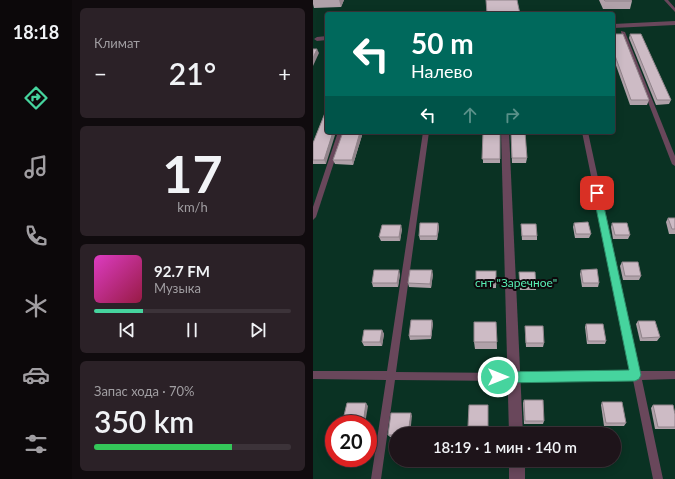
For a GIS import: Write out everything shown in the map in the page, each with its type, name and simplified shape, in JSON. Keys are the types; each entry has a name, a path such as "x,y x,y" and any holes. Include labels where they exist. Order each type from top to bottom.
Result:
{"street":[{"path":"615,26 675,24"},
{"path":"317,39 325,38"},
{"path":"505,134 516,427"},
{"path":"517,467 517,479"}],"lane":[{"path":"667,0 675,11"},
{"path":"623,32 675,164"},
{"path":"313,218 340,134"},
{"path":"376,479 427,134"},
{"path":"585,134 658,479"},
{"path":"313,375 514,377 675,375"}],"green space":[{"name":"снт \"Заречное\"","path":"313,0 675,0 675,479 313,479"}],"building":[{"path":"486,0 517,0 520,12 487,12"},
{"path":"604,0 631,0 632,1 605,1"},
{"path":"615,34 623,34 649,100 631,100 615,56"},
{"path":"630,34 641,34 671,100 657,100"},
{"path":"313,49 317,49 313,58"},
{"path":"325,113 325,134 332,134 324,160 313,160 313,143"},
{"path":"342,134 359,134 352,160 333,160"},
{"path":"483,134 500,134 500,159 482,159"},
{"path":"511,134 525,134 527,158 512,158"},
{"path":"668,218 675,218 675,229 672,229"},
{"path":"588,222 591,234 576,234 574,223"},
{"path":"420,223 438,223 437,236 419,236"},
{"path":"612,223 627,223 630,235 615,235"},
{"path":"521,224 536,224 537,236 522,236"},
{"path":"382,225 401,225 399,237 379,237"},
{"path":"622,262 638,262 641,276 625,276"},
{"path":"597,269 599,283 583,283 581,270"},
{"path":"374,270 399,270 397,283 372,283"},
{"path":"410,270 432,270 430,284 408,283"},
{"path":"476,271 496,271 496,284 476,284"},
{"path":"519,272 535,272 536,286 520,286"},
{"path":"411,320 432,320 431,336 409,336"},
{"path":"638,321 655,321 660,337 642,338"},
{"path":"474,322 496,322 497,342 474,342"},
{"path":"586,324 603,324 606,341 588,341"},
{"path":"525,326 543,326 544,343 526,343"},
{"path":"364,330 382,330 380,342 362,342"},
{"path":"524,400 543,400 544,421 525,421"},
{"path":"602,402 622,402 626,423 606,423"},
{"path":"347,403 366,403 364,415 344,415"},
{"path":"469,405 488,405 488,426 468,426"},
{"path":"653,405 673,405 675,427 658,427"},
{"path":"391,413 411,413 409,427 389,427"}],"route":[{"path":"498,377 635,375 597,193"}]}
